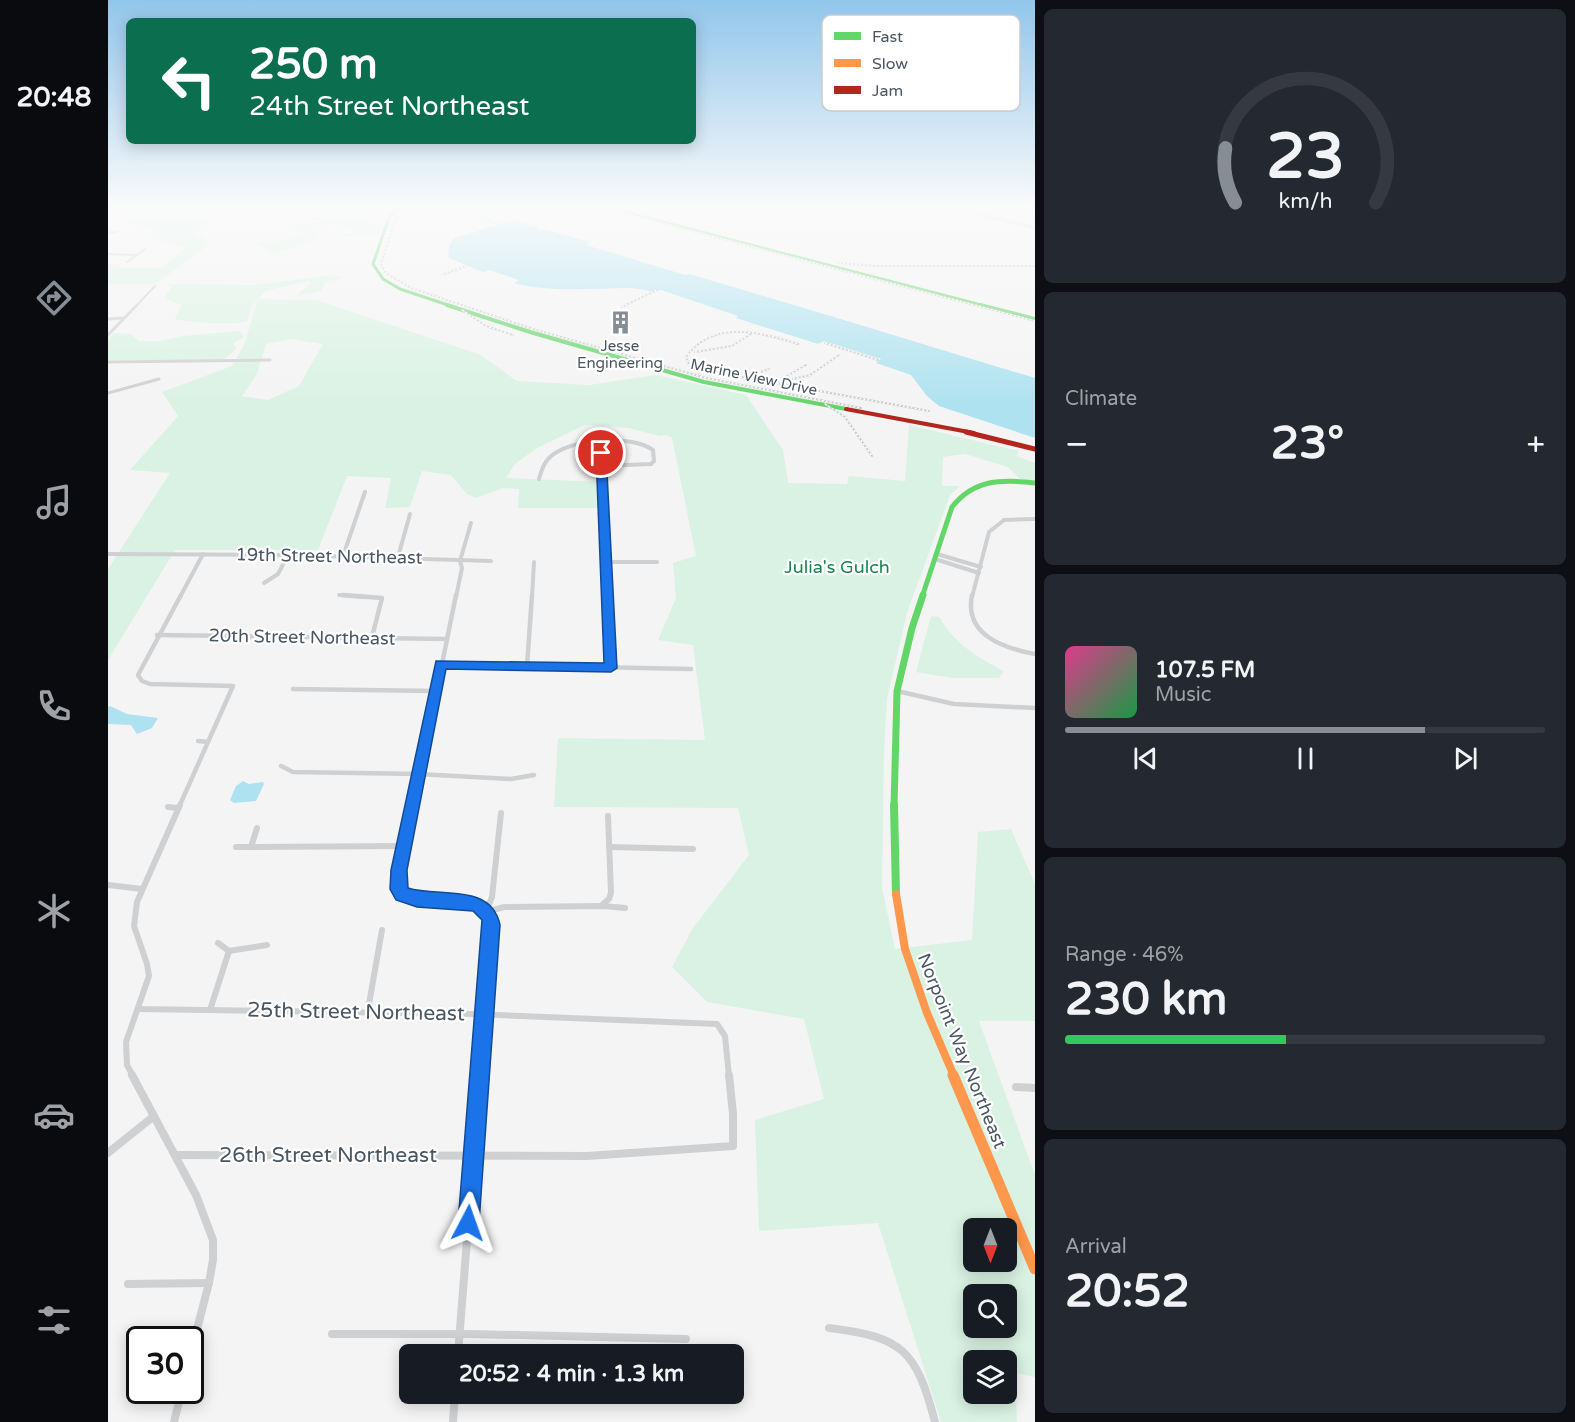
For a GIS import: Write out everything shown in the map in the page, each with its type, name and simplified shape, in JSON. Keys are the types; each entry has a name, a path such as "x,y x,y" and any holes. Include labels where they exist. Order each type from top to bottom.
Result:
{"main road":[{"name":"Marine View Drive","path":"377,272 400,289 530,332 704,382 988,436 1035,448"},
{"path":"856,272 1035,319"},
{"name":"Norpoint Way Northeast","path":"1035,483 1000,480 982,483 968,488 956,498 952,507 912,628 897,691 894,726 893,826 897,904 905,950 927,1013 1035,1269"}],"street":[{"path":"108,335 155,286"},
{"path":"108,319 124,318"},
{"path":"108,362 270,360"},
{"path":"108,393 159,379"},
{"path":"600,440 611,668"},
{"path":"539,479 542,464 550,456 581,443 600,440 648,446 653,450 654,461 651,464 601,466"},
{"path":"343,556 366,492"},
{"path":"398,557 410,514"},
{"path":"1035,519 1011,518 997,522 989,532 970,607 974,620 995,642 1015,650 1035,654"},
{"path":"459,1344 492,932 490,916 470,902 417,899 402,894 398,880 462,568 460,561 471,523"},
{"name":"19th Street Northeast","path":"108,554 398,557 491,561"},
{"path":"198,1326 209,1283 213,1260 213,1240 208,1224 175,1155 125,1058 126,1042 149,976 148,964 137,942 132,925 142,890 233,686 150,684 140,679 138,675 139,669 202,554"},
{"path":"264,583 278,574 288,555"},
{"path":"936,557 981,567"},
{"path":"936,557 979,573"},
{"path":"527,666 536,564 534,562"},
{"path":"606,562 657,562"},
{"path":"339,595 382,598 372,638"},
{"name":"20th Street Northeast","path":"157,635 446,639"},
{"path":"441,664 691,669"},
{"path":"293,688 435,691"},
{"path":"897,691 954,704 1035,708"},
{"path":"198,741 208,742"},
{"path":"281,766 293,772 418,774 511,779 534,775"},
{"path":"168,807 178,808"},
{"path":"486,912 492,897 501,813"},
{"path":"603,904 609,899 611,893 608,816"},
{"path":"251,847 257,828"},
{"path":"236,847 404,846"},
{"path":"609,847 693,849"},
{"path":"108,885 142,890"},
{"path":"486,912 499,907 543,908 603,904 625,908"},
{"path":"373,1012 369,1004 382,930"},
{"path":"218,943 229,951 267,945"},
{"path":"210,1010 229,951"},
{"name":"25th Street Northeast","path":"138,1009 373,1012 717,1024 724,1036 726,1046 733,1114 733,1146"},
{"path":"1016,1087 1035,1088"},
{"path":"108,1153 154,1116"},
{"name":"26th Street Northeast","path":"175,1155 587,1156 733,1146"},
{"path":"128,1284 209,1283"},
{"path":"830,1328 876,1335 899,1348 918,1372 935,1422"},
{"path":"332,1334 460,1334 686,1339"},
{"path":"174,1422 178,1404"},
{"path":"453,1422 454,1404"}],"green space":[{"path":"108,272 171,272 155,284 108,284"},
{"name":"Julia's Gulch","path":"335,275 340,277 339,279 325,282 322,291 296,296 311,283 308,281 265,291 258,299 316,300 481,355 517,381 589,385 656,375 746,395 783,450 788,483 847,484 849,476 905,481 909,425 1019,451 1016,456 1035,463 1035,481 1020,479 1008,467 965,454 943,457 942,486 960,486 950,495 907,613 887,699 884,750 882,888 895,949 972,940 978,832 1011,829 1035,884 1035,1021 979,1021 1035,1175 1035,1377 1017,1373 1017,1350 963,1350 963,1404 1016,1404 1017,1422 941,1422 878,1223 759,1231 755,1120 824,1099 804,1019 707,1002 672,967 693,928 749,855 738,808 554,807 558,738 705,740 693,645 658,640 676,598 673,563 696,556 672,438 628,428 585,425 537,448 515,464 506,478 602,482 603,508 518,508 519,489 503,488 476,498 467,494 451,475 422,471 410,507 385,508 391,478 347,476 318,550 175,550 108,660 108,569 170,473 130,470 178,416 162,392 232,366 244,345 257,301 251,306 248,321 212,323 175,319 182,305 164,298 171,287 165,284 254,285","holes":["291,339 323,344 299,386 268,400 242,396 257,374 266,344"]},
{"path":"240,331 244,338 233,343 237,348 223,360 108,360 108,340 114,333 130,334 139,341 160,341 184,336"},
{"path":"931,616 939,617 952,635 967,649 1004,671 999,678 952,678 916,672"}],"water":[{"path":"496,272 689,274 1035,378 1035,438 939,406 927,396 911,375 876,363 881,359 824,341 818,344 736,318 738,316 661,290 557,289 514,283 519,280"},
{"path":"108,707 127,714 158,718 152,728 137,734 131,725 108,724"},
{"path":"243,781 249,784 263,782 256,801 234,803 230,800 236,786"}],"railway":[{"path":"386,272 411,288 533,329 706,378 861,408"},
{"path":"442,275 449,272"},
{"path":"849,272 1035,321"},
{"path":"622,307 657,290"},
{"path":"462,310 486,326 513,335"},
{"path":"699,373 690,367 686,357 697,345 710,337 724,333 753,333 798,344"},
{"path":"695,352 732,346 751,334"},
{"path":"825,343 878,360"},
{"path":"789,380 810,375 839,355"},
{"path":"785,377 806,365"},
{"path":"732,378 747,377 769,369"},
{"path":"765,381 929,411"},
{"path":"825,404 845,417 872,456"}],"traffic: fast":[{"path":"379,272 383,279 400,289 530,332 704,382 846,409"},
{"path":"856,272 1035,319"},
{"path":"896,894 893,826 897,691 912,628 952,507 968,490 978,485 1000,480 1035,483"}],"traffic: slow":[{"path":"896,894 905,949 927,1013 1035,1269"}],"traffic: jam":[{"path":"846,409 988,436 1035,449"}],"place":[{"name":"Jesse Engineering","path":"620,322"}],"route":[{"path":"468,1223 492,925 490,916 476,904 462,901 417,899 402,894 399,889 399,870 441,664 611,668 601,453"}]}
